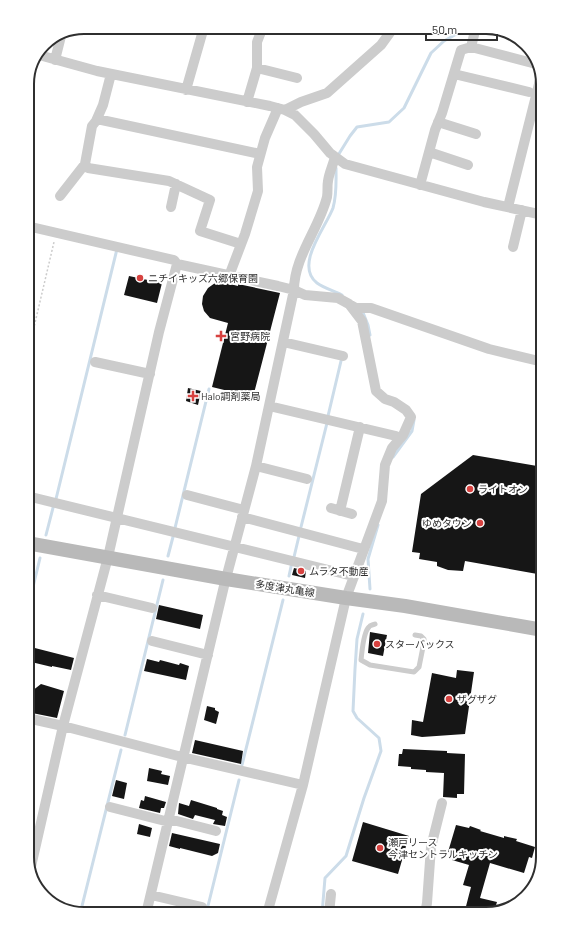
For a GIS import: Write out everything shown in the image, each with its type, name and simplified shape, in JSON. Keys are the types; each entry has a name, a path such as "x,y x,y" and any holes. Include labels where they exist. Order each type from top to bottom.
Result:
{"main road":[{"name":"多度津丸亀線","path":"34,544 108,556 226,579 405,606 536,629"}],"street":[{"path":"186,90 202,34"},
{"path":"247,102 257,68 257,42 260,34"},
{"path":"229,276 258,191 257,166 264,138 282,109 327,93 381,45 389,34"},
{"path":"471,47 475,34"},
{"path":"55,60 61,40"},
{"path":"420,185 461,50 471,47 531,63"},
{"path":"42,57 111,74 282,109 295,115 335,157 345,164 420,185 536,213"},
{"path":"257,68 297,78"},
{"path":"60,196 84,164 92,126 97,119 107,94 111,74"},
{"path":"454,74 529,92"},
{"path":"508,207 536,100"},
{"path":"97,119 260,154"},
{"path":"438,122 476,134"},
{"path":"429,152 468,165"},
{"path":"147,907 169,820 182,757 226,579 256,466 298,265 327,196 328,181 335,157"},
{"path":"84,164 88,168 169,181 210,200 200,231 241,244"},
{"path":"171,207 176,184"},
{"path":"513,247 522,210"},
{"path":"34,228 174,260 177,264 294,290 305,295 338,298 353,306 371,308 489,349 536,360"},
{"path":"34,853 63,726 108,556 159,332 177,264"},
{"path":"269,907 303,785 346,598 382,501 385,465 392,448 403,435 411,417 406,410 394,402 385,399 376,391 362,321 353,306"},
{"path":"283,342 343,356"},
{"path":"95,362 150,374"},
{"path":"269,406 396,436"},
{"path":"352,514 336,510 360,427"},
{"path":"256,466 307,479"},
{"path":"187,495 243,514 364,549"},
{"path":"34,498 353,576"},
{"path":"97,595 152,608"},
{"path":"152,641 208,655"},
{"path":"34,720 182,757 303,785"},
{"path":"426,907 431,847 442,803"},
{"path":"110,807 169,820 201,822 216,831"},
{"path":"330,907 332,894"},
{"path":"150,895 202,907"}],"lane":[{"path":"375,624 368,627 361,660 370,665 414,672 420,667 424,642 424,639 421,636 415,635"}],"path":[{"path":"34,326 56,233"}],"building":[{"path":"129,276 162,283 157,303 124,295"},
{"path":"222,282 280,293 253,397 212,387 228,323 210,318 204,311 202,304 203,296 208,288 215,283"},
{"name":"Halo調剤薬局","path":"188,388 201,391 198,405 186,401"},
{"name":"ゆめタウン","path":"473,455 536,466 536,574 465,561 463,571 448,570 437,566 437,562 419,559 420,553 412,552 421,494"},
{"name":"ムラタ不動産","path":"294,568 306,571 305,578 292,575"},
{"path":"159,605 203,615 200,629 156,619"},
{"name":"スターバックス","path":"370,632 387,635 383,656 368,653"},
{"path":"34,648 74,658 71,670 34,663"},
{"path":"147,659 159,662 160,660 179,665 180,663 189,666 186,680 144,671"},
{"name":"ザグザグ","path":"457,670 474,672 465,734 422,737 411,735 412,720 423,722 432,673 456,678"},
{"path":"41,684 64,691 57,718 34,713 34,689"},
{"path":"207,706 215,708 215,710 219,712 216,724 204,720"},
{"path":"195,740 243,751 241,764 192,753"},
{"path":"403,749 447,751 447,753 465,754 464,794 457,794 457,798 443,797 444,773 426,772 426,770 398,766 399,754 402,754"},
{"path":"149,768 162,771 161,774 170,776 168,785 147,781"},
{"path":"116,780 127,783 124,799 112,796"},
{"path":"145,796 166,802 164,808 161,808 160,813 139,808 141,800 144,801"},
{"path":"191,800 223,811 222,815 227,817 225,826 213,824 215,820 195,815 193,819 178,814 179,803 189,806"},
{"name":"瀬戸リース 今津セントラルキッチン","path":"363,822 409,836 398,874 352,861"},
{"path":"139,824 152,828 150,837 137,834"},
{"path":"456,825 469,828 470,826 481,830 480,831 504,838 504,836 517,839 516,841 535,847 532,858 529,857 524,873 490,863 480,898 497,902 496,905 498,905 492,907 466,907 471,887 463,885 469,865 452,860 454,854 448,852"},
{"path":"172,833 220,844 218,853 212,856 169,846"}],"waterway":[{"path":"337,157 357,127 389,122 404,108 431,53 444,41 456,34"},
{"path":"336,168 336,193 333,208 314,246 310,256 309,266 311,275 317,283 342,295"},
{"path":"56,499 117,249"},
{"path":"362,310 370,335"},
{"path":"328,416 341,361"},
{"path":"175,528 209,389"},
{"path":"393,457 412,431 414,420"},
{"path":"301,527 327,423"},
{"path":"46,535 54,504"},
{"path":"370,589 368,559 378,525"},
{"path":"168,556 174,533"},
{"path":"294,557 299,536"},
{"path":"34,583 40,558"},
{"path":"289,576 292,562"},
{"path":"125,735 163,580"},
{"path":"242,765 283,600"},
{"path":"323,907 325,878 346,856 364,798 381,751 379,738 357,718 353,711 357,639 363,614"},
{"path":"82,907 121,750"},
{"path":"208,907 239,780"}],"place":[{"name":"ニチイキッズ六郷保育園","path":"140,278"},
{"name":"宮野病院","path":"221,336"},
{"name":"Halo調剤薬局","path":"193,396"},
{"name":"ライトオン","path":"470,489"},
{"name":"ゆめタウン","path":"480,523"},
{"name":"ムラタ不動産","path":"301,571"},
{"name":"スターバックス","path":"377,644"},
{"name":"ザグザグ","path":"449,699"},
{"name":"瀬戸リース 今津セントラルキッチン","path":"380,848"}]}
